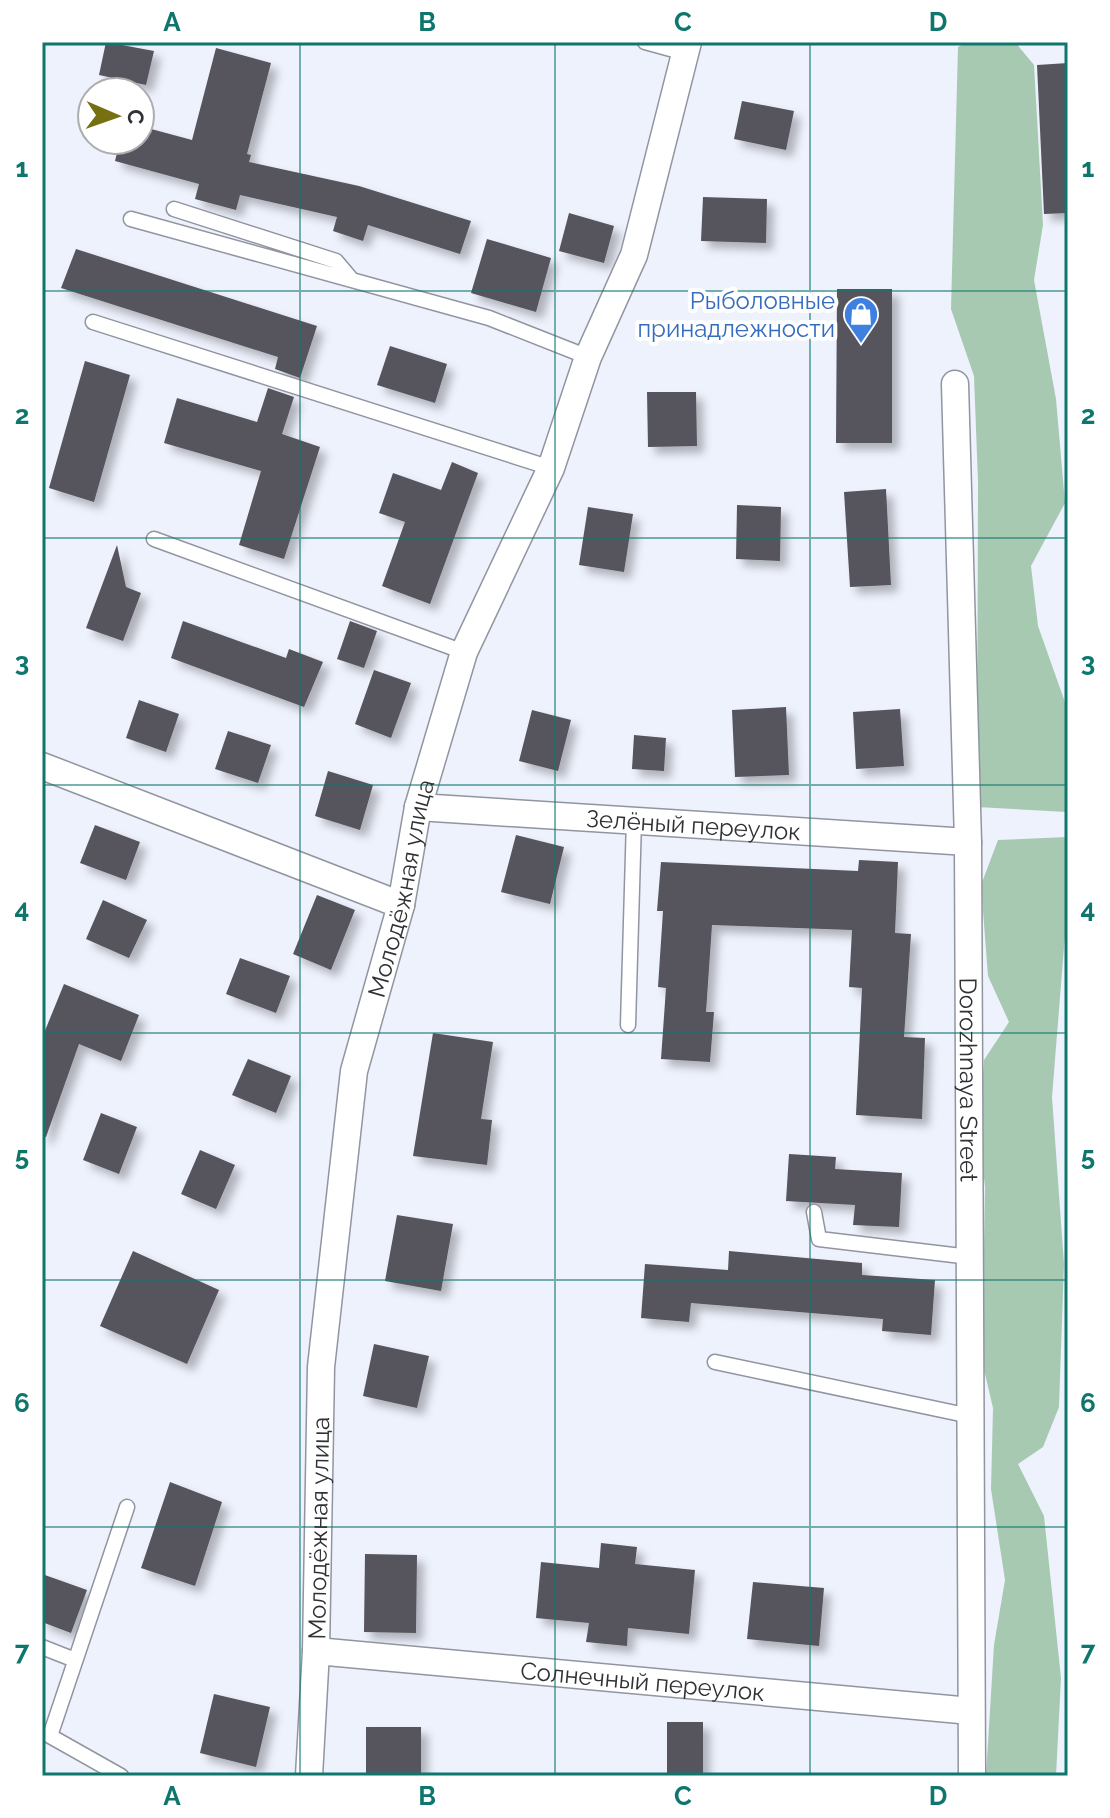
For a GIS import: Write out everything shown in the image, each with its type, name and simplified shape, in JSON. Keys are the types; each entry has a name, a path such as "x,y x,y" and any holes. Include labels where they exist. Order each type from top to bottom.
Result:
{"street":[{"name":"Молодёжная улица","path":"309,1776 316,1651 321,1367 354,1071 401,905 418,807 464,652 551,468 588,357 634,255 686,48"},
{"name":"Dorozhnaya Street","path":"955,384 968,842 972,1776"},
{"path":"42,766 401,905"},
{"name":"Зелёный переулок","path":"418,807 968,842"},
{"name":"Солнечный переулок","path":"316,1651 971,1711"}],"lane":[{"path":"645,42 686,48"},
{"path":"174,209 336,261 352,280"},
{"path":"131,219 489,318 588,357"},
{"path":"93,322 551,468"},
{"path":"154,539 464,652"},
{"path":"628,1025 634,820"},
{"path":"814,1212 819,1239 970,1257"},
{"path":"715,1362 970,1416"},
{"path":"121,1776 50,1736 127,1507"},
{"path":"42,1647 75,1660"}],"green space":[{"path":"967,42 1015,42 1034,65 1043,225 1034,280 1056,399 1065,503 1031,566 1038,626 1066,705 1067,812 977,807 978,482 974,376 951,309 958,47"},
{"path":"1067,837 1067,910 1052,1097 1064,1264 1059,1407 1043,1447 1018,1464 1044,1516 1061,1678 1056,1776 986,1776 994,1645 1005,1580 991,1489 993,1408 982,1361 985,1187 979,1134 984,1060 1009,1022 988,976 981,885 998,840"}],"building":[{"path":"106,42 154,51 148,76 99,75"},
{"path":"216,48 271,63 247,154 251,155 249,162 359,186 471,221 460,254 368,225 363,241 333,231 337,217 240,195 236,210 195,199 199,184 115,161 116,156 156,156 156,130 192,140"},
{"path":"1068,63 1068,213 1044,214 1037,65"},
{"path":"742,101 794,111 786,150 734,139"},
{"path":"703,197 767,199 766,243 701,241"},
{"path":"569,213 614,226 604,263 559,251"},
{"path":"487,239 551,258 536,312 471,293"},
{"path":"76,249 317,326 300,378 275,369 278,357 61,288"},
{"path":"837,289 892,289 892,443 836,443"},
{"path":"390,346 447,364 435,403 377,385"},
{"path":"85,361 130,375 94,502 49,488"},
{"path":"268,388 294,397 282,434 320,447 284,559 239,545 261,471 164,443 177,398 257,422"},
{"path":"647,392 696,392 697,446 648,447"},
{"path":"452,462 478,473 430,604 382,586 405,522 379,513 393,473 441,490"},
{"path":"886,489 891,585 850,587 844,492"},
{"path":"737,505 781,507 780,561 736,559"},
{"path":"588,507 633,514 624,572 579,565"},
{"path":"117,545 126,587 141,593 123,641 86,628"},
{"path":"183,621 286,658 289,649 323,662 304,707 171,658"},
{"path":"350,621 377,631 364,668 337,659"},
{"path":"374,670 411,683 391,738 355,724"},
{"path":"139,700 179,714 166,752 126,738"},
{"path":"786,707 789,775 735,777 732,710"},
{"path":"900,709 904,766 856,769 853,712"},
{"path":"532,710 571,720 558,771 519,761"},
{"path":"228,731 271,745 258,783 215,769"},
{"path":"634,735 666,738 664,771 632,769"},
{"path":"328,771 373,785 360,830 315,816"},
{"path":"95,825 140,842 126,880 80,863"},
{"path":"516,835 564,847 550,904 501,892"},
{"path":"859,860 898,862 895,933 911,934 904,1037 925,1038 922,1119 856,1115 862,988 849,987 852,930 712,925 706,1012 714,1012 710,1062 661,1059 666,988 658,987 663,911 657,911 661,862 858,871"},
{"path":"317,895 355,910 331,970 293,954"},
{"path":"103,900 147,920 129,958 86,939"},
{"path":"240,958 290,976 276,1013 226,994"},
{"path":"64,984 139,1015 121,1061 79,1044 46,1137 42,1137 42,1038"},
{"path":"433,1033 493,1042 481,1119 492,1120 487,1165 413,1156"},
{"path":"248,1059 291,1076 276,1113 232,1095"},
{"path":"101,1113 137,1127 119,1174 83,1160"},
{"path":"200,1150 235,1165 216,1209 181,1194"},
{"path":"789,1154 836,1157 835,1169 902,1173 899,1227 853,1225 855,1205 786,1201"},
{"path":"397,1215 453,1224 441,1291 385,1281"},
{"path":"133,1251 219,1290 187,1364 100,1326"},
{"path":"729,1251 862,1263 862,1275 935,1280 931,1335 882,1331 883,1319 691,1303 689,1322 641,1318 645,1264 728,1270"},
{"path":"374,1344 429,1356 417,1408 363,1396"},
{"path":"170,1482 222,1502 195,1586 141,1568"},
{"path":"601,1543 637,1547 635,1564 695,1570 689,1634 628,1628 627,1646 586,1642 589,1623 536,1618 541,1562 599,1568"},
{"path":"365,1554 417,1555 416,1633 364,1632"},
{"path":"42,1574 87,1590 71,1633 42,1622"},
{"path":"753,1582 824,1588 819,1646 747,1639"},
{"path":"214,1694 270,1707 256,1767 200,1753"},
{"path":"667,1722 703,1722 703,1776 667,1776"},
{"path":"366,1727 421,1727 421,1776 366,1776"}],"place":[{"name":"Рыболовные принадлежности","path":"861,345"}]}
